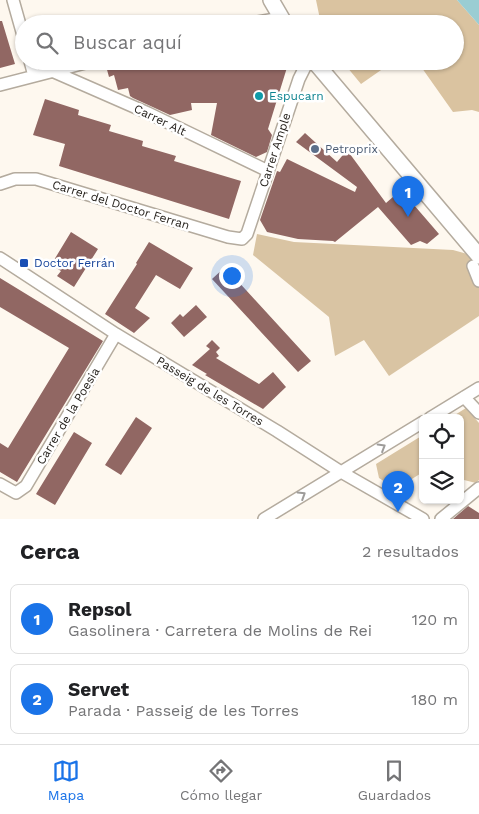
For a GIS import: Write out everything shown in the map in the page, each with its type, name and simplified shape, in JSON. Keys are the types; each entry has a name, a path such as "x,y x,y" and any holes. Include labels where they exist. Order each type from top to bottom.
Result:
{"main road":[{"path":"271,0 280,15"},
{"path":"321,70 475,257"}],"street":[{"path":"13,0 17,15"},
{"path":"32,70 34,76"},
{"path":"0,85 56,70"},
{"name":"Carrer Ample","path":"242,240 247,234 298,79 303,70"},
{"name":"Carrer Alt","path":"52,71 148,113 268,170"},
{"name":"Carrer del Doctor Ferran","path":"0,184 15,179 36,179 242,240"},
{"path":"475,257 476,278 479,281"},
{"name":"Passeig de les Torres","path":"0,258 116,334 277,431 340,472 423,519"},
{"name":"Carrer de la Poesia","path":"0,484 16,493 26,486 116,334"},
{"path":"436,414 479,388"},
{"path":"464,397 479,413"},
{"path":"264,519 419,424"},
{"path":"441,519 479,488"}],"shaded area":[{"path":"316,0 457,0 479,25 479,112 472,110 453,112 423,70 464,70 464,15 319,15"},
{"path":"349,70 381,70 361,84"},
{"path":"257,234 294,242 453,250 471,255 479,266 479,316 389,376 364,340 335,356 329,317 253,255"},
{"path":"466,408 479,423 479,480 476,483 464,480 464,414 456,414"},
{"path":"419,437 419,475 396,489 379,478 376,464"}],"water":[{"path":"457,0 479,0 479,25"}],"building":[{"path":"0,21 2,21 15,64 0,68"},
{"path":"107,70 286,70 268,129 272,135 267,152 256,157 211,135 217,103 191,103 192,110 170,115 133,98 130,96 128,88 118,90 114,75 109,77"},
{"path":"45,99 79,110 78,115 111,125 109,131 143,141 142,146 176,156 174,161 241,181 229,219 59,166 65,144 33,135"},
{"path":"305,133 337,162 347,150 386,203 401,190 439,234 427,244 420,241 411,245 378,207 335,242 298,239 267,232 260,220 277,171 280,172 287,159 355,192 357,187 296,142"},
{"path":"71,232 98,249 74,287 57,276 61,271 51,265"},
{"path":"149,242 193,268 180,289 156,275 135,308 150,318 134,333 105,314"},
{"path":"225,267 311,361 298,372 212,279"},
{"path":"0,278 103,341 17,482 0,472 0,443 8,448 69,348 0,307"},
{"path":"196,305 207,317 184,337 171,323 180,314 183,317"},
{"path":"212,340 220,348 216,352 219,356 216,358 259,384 273,372 286,387 263,409 205,375 207,374 192,365 210,349 206,346"},
{"path":"136,417 152,428 121,475 105,465"},
{"path":"74,432 92,443 55,505 36,494"},
{"path":"468,506 479,513 479,519 453,519"}],"place":[{"name":"Espucarn","path":"259,96"},
{"name":"Petroprix","path":"315,149"},
{"name":"Repsol","path":"408,217"},
{"name":"Doctor Ferrán","path":"24,263"},
{"name":"Servet","path":"398,512"}]}
